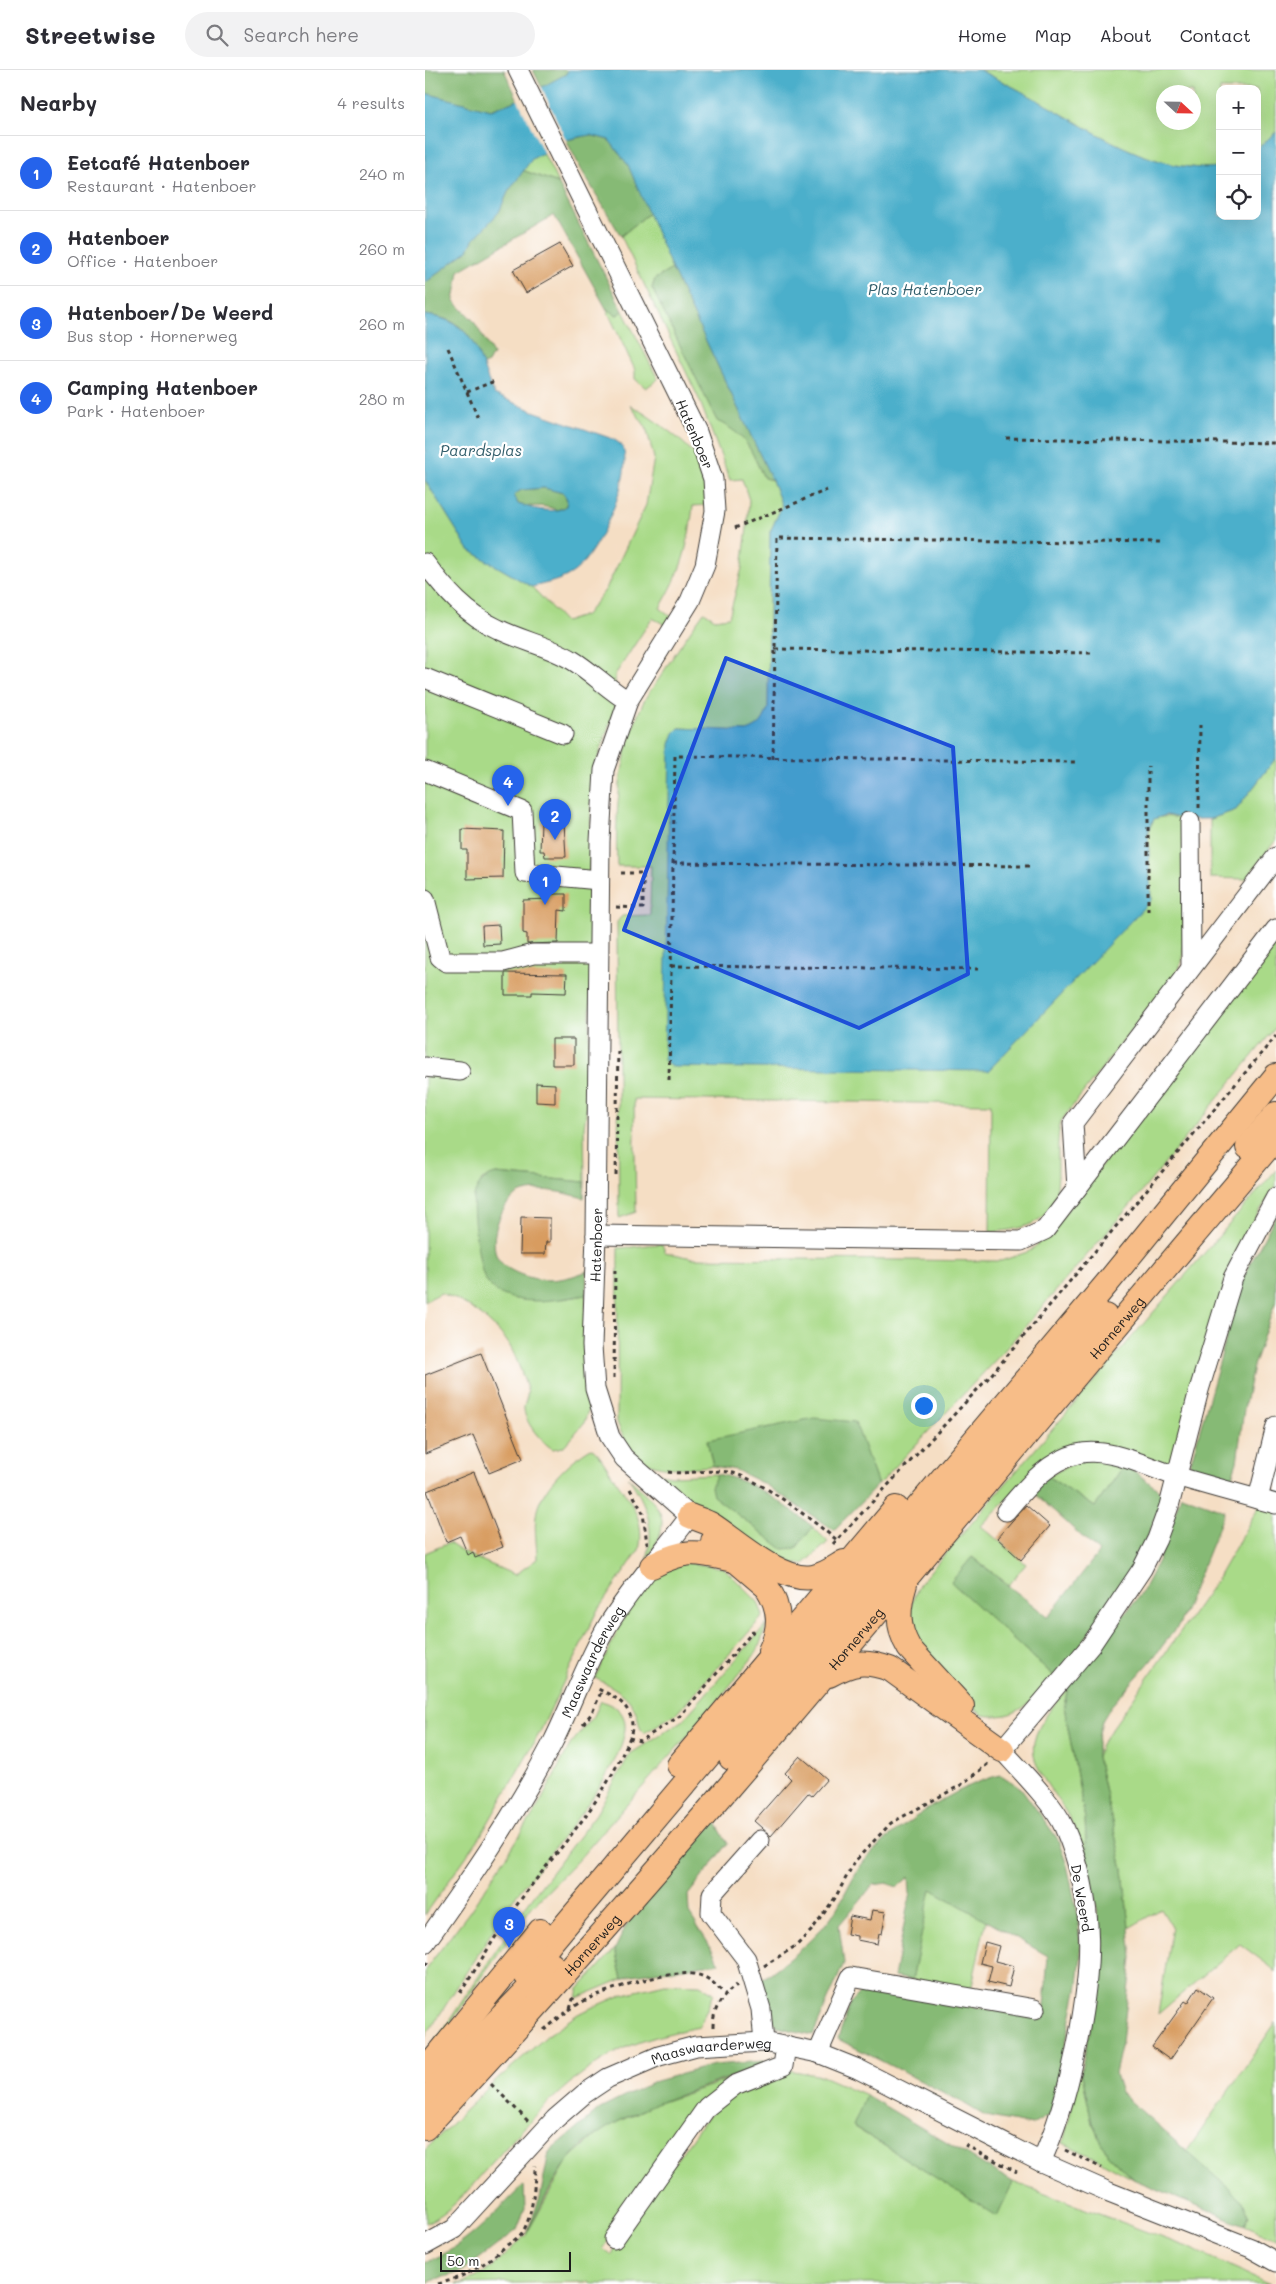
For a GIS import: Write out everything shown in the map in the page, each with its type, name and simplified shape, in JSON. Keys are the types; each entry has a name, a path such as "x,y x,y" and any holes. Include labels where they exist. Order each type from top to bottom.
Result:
{"main road":[{"name":"Hornerweg","path":"470,2049 551,1941 1090,1304 1276,1076"},
{"name":"Hornerweg","path":"425,2101 470,2049 562,1955 805,1673 1276,1114"},
{"name":"Hornerweg","path":"425,2128 583,1954 906,1581 1276,1138"},
{"name":"Hornerweg","path":"425,2071 761,1668 1099,1270 1213,1152"},
{"path":"690,1516 709,1523 780,1570 798,1578 813,1578 827,1573 863,1547"},
{"path":"690,1516 703,1532 767,1587 777,1605 778,1629 761,1668"},
{"path":"648,1558 687,1552 735,1560"},
{"path":"906,1581 898,1613 903,1638 909,1648 1002,1750"},
{"path":"821,1679 857,1663 868,1662 890,1669 934,1698 1002,1750"}],"street":[{"name":"Hatenboer","path":"519,70 569,176 697,432 713,479 715,510 705,564 690,601 628,701 605,770 601,807 610,878 598,954 596,1236 592,1346 595,1389 610,1437 631,1476 690,1516"},
{"path":"425,563 454,598 474,615 498,630 549,648 573,661 628,701"},
{"path":"425,678 563,734"},
{"path":"425,771 522,811 525,873 610,878"},
{"path":"1191,966 1195,817"},
{"path":"1077,1188 1073,1123 1276,857"},
{"path":"425,899 440,957 446,962 503,962 533,954 598,954"},
{"path":"596,1236 1021,1241 1045,1230 1276,929"},
{"path":"425,1067 460,1071"},
{"path":"1002,1750 1091,1644 1143,1569 1157,1539 1177,1476 1199,1390 1233,1278 1276,1197"},
{"path":"1006,1511 1034,1479 1056,1462 1077,1454 1094,1452 1116,1456 1177,1476 1267,1501 1276,1426"},
{"name":"Maaswaarderweg","path":"425,1943 476,1872 525,1793 553,1741 607,1627 648,1558 690,1516"},
{"name":"De Weerd","path":"1002,1750 1032,1783 1063,1825 1080,1872 1088,1917 1090,1965 1080,2030 1064,2103 1041,2162"},
{"path":"760,1840 713,1894 711,1913 739,1948 750,1974 761,2009 764,2042"},
{"path":"818,2053 851,1978 1035,2009"},
{"name":"Maaswaarderweg","path":"425,2245 441,2238 460,2224 555,2119 584,2094 608,2078 647,2060 696,2046 764,2042 818,2053 858,2069 1041,2162"},
{"path":"614,2239 707,2107 735,2085 783,2066 786,2046"},
{"path":"1041,2162 1109,2192 1251,2248 1276,2262"}],"path":[{"path":"448,348 479,420"},
{"path":"467,392 495,380"},
{"path":"1006,438 1276,442"},
{"path":"735,528 827,490"},
{"path":"773,759 777,538 1160,543"},
{"path":"775,649 1093,653"},
{"path":"1195,817 1199,725"},
{"path":"669,1080 675,756 773,759 1075,762"},
{"path":"1147,911 1148,766"},
{"path":"673,863 1031,866"},
{"path":"610,878 616,864"},
{"path":"610,878 643,873 643,908 616,907 616,899"},
{"path":"671,966 982,969"},
{"path":"830,1547 991,1375 1276,1036"},
{"path":"648,1558 643,1513 631,1476 714,1471 735,1474 795,1508 837,1540"},
{"path":"629,1738 639,1741 680,1716 777,1605"},
{"path":"457,1999 509,1916 587,1815 615,1770 629,1738 632,1726 628,1710 618,1698 601,1690"},
{"path":"713,2030 716,2008 725,1994 750,1974 797,1945 811,1931 835,1898 855,1861 891,1824 961,1785 980,1771 1002,1750"},
{"path":"509,1916 524,1929"},
{"path":"538,2036 570,2010 588,1999 650,1978 694,1974 705,1977 725,1994"},
{"path":"488,2081 533,2126"},
{"path":"958,2140 973,2150 1019,2173"},
{"path":"438,2284 462,2278 485,2264 522,2233 530,2212 535,2185 535,2158 529,2166"}],"highlighted area":[{"path":"726,658 953,747 968,974 859,1028 624,930"}],"green space":[{"path":"425,70 504,70 518,100 491,110 425,93"},
{"path":"533,70 568,70 566,74 542,88"},
{"path":"979,70 1276,70 1276,132 1261,145 1261,85 1216,85 1216,167 1197,168 1175,165 1132,151 1112,142"},
{"path":"590,135 609,140 628,165 649,213 621,236 566,140"},
{"path":"543,152 558,183 522,170 532,159"},
{"path":"522,170 558,183 623,311 617,315 606,308 554,215 459,271 454,301 473,320 493,354 488,363 481,366 469,336 463,330 448,320 425,315 425,283 468,250 473,240 499,212 508,192"},
{"path":"649,213 672,269 655,279 652,288 717,420 742,437 764,478 772,480 782,506 770,532 768,708 765,716 758,725 747,731 679,728 1151,900 1148,831 1154,819 1173,817 1185,819 1183,959 1176,973 1061,1121 1058,1138 1057,1185 1054,1199 1042,1218 1032,1224 1020,1228 990,1232 991,1104 634,1099 636,1212 619,1218 617,922 622,916 650,915 651,866 617,866 617,823 620,782 629,741 645,698 704,612 715,619 729,617 742,568 749,500 742,479 730,480 699,399 621,236"},
{"path":"672,269 772,480 764,478 751,451 742,438 717,421 652,288 655,279"},
{"path":"606,308 617,315 623,311 658,379 646,388 635,379 635,370"},
{"path":"630,405 665,428 691,450 698,461 702,473 707,505 693,506 683,559 674,582 660,608 672,617 666,625 652,618 615,675 616,705 592,775 589,869 592,965 584,1127 585,1182 496,1174 482,1180 474,1197 480,1257 563,1299 586,1295 583,1380 589,1407 584,1423 563,1447 553,1449 539,1437 527,1419 524,1407 527,1389 512,1350 500,1332 477,1312 450,1296 441,1293 425,1301 425,480 469,550 532,587 565,622 586,615 606,589 646,505 654,458 646,427"},
{"path":"544,488 563,493 567,500 566,506 557,510 518,504 514,495 521,490"},
{"path":"1276,758 1276,840 1246,879 1210,878 1210,819 1236,810"},
{"path":"1276,938 1276,1027 1139,1195 1002,1353 878,1485 854,1422 839,1421 707,1440 713,1466 680,1468 654,1465 643,1460 633,1452 617,1422 618,1248 662,1244 665,1252 692,1258 1001,1261 1030,1251 1048,1235"},
{"path":"1276,1170 1276,1186 1244,1235 1229,1268 1172,1464 1117,1450 1041,1464 981,1526 1026,1564 1009,1585 972,1557 952,1582 1054,1676 1031,1701 1015,1712 995,1716 982,1715 939,1672 918,1645 912,1633 909,1623 910,1613 912,1602 920,1583"},
{"path":"496,1174 585,1182 584,1198 546,1190 524,1192 516,1196 503,1210 494,1239 497,1257 501,1263 521,1275 549,1280 577,1275 587,1271 586,1295 545,1301 523,1300 500,1294 487,1282 482,1270 478,1249 473,1204 479,1185 488,1177"},
{"path":"1276,1215 1276,1301 1253,1366 1244,1409 1237,1462 1231,1480 1189,1468 1244,1276"},
{"path":"814,1418 855,1422 878,1485 834,1530 766,1485 736,1470 713,1466 707,1440"},
{"path":"591,1448 601,1458 633,1506 640,1526 639,1550 597,1611 540,1732 480,1837 425,1915 425,1553 449,1543 462,1552 515,1575 537,1559 535,1521 542,1497 565,1468"},
{"path":"1086,1458 1125,1464 1095,1507 1047,1476"},
{"path":"1125,1464 1165,1495 1135,1566 1073,1656 1054,1676 951,1582 972,1557 1048,1617 1099,1552 1032,1491 1047,1476 1095,1507"},
{"path":"653,1473 672,1476 717,1474 711,1487 796,1548 813,1527 828,1542 804,1564 789,1564 724,1526"},
{"path":"717,1474 743,1482 768,1494 813,1527 796,1548 783,1549 713,1496 711,1487"},
{"path":"628,1477 648,1497 660,1513 662,1522 661,1532 647,1559 650,1536 648,1516 635,1487"},
{"path":"1181,1495 1225,1511 1180,1623 1150,1662 1111,1706 1102,1721 1097,1742 1097,1757 1123,1869 1132,1958 1122,2042 1115,2074 1121,2093 1243,2201 1249,2215 1245,2225 1135,2180 1108,2155 1092,2122 1081,2070 1094,2010 1100,1952 1098,1914 1087,1859 1085,1819 1064,1706 1068,1687 1142,1592 1159,1559"},
{"path":"1259,1506 1276,1510 1276,1971 1240,1944 1158,2014 1172,1927 1161,1909 1129,1928 1123,1869 1097,1757 1101,1744 1216,1581"},
{"path":"677,1561 724,1568 758,1602 763,1616 677,1713 644,1733 633,1705 629,1700 619,1691 595,1678 624,1617 653,1577"},
{"path":"767,1624 757,1652 706,1715 578,1860 531,1908 482,1976 425,2062 425,2057 525,1907 596,1814 630,1754 683,1720"},
{"path":"1068,1687 1064,1706 1085,1819 1087,1859 1067,1814 1039,1770 1033,1751 1039,1727"},
{"path":"601,1701 619,1710 625,1723 620,1749 609,1772 594,1796 509,1906 425,2038 425,1970 470,1911 508,1854 539,1805 570,1745 594,1716"},
{"path":"1001,1775 1021,1788 1057,1838 1067,1865 1077,1911 1081,1955 1078,1985 1051,2114 1032,2125 985,2116 960,2101 838,2039 851,2002 866,1987 1043,2019 1048,1956 931,1889 912,1980 894,1977 910,1893 909,1877 897,1887 887,1883 873,1885 839,1925 844,1963 813,2035 777,2027 769,2015 761,1980 814,1937 834,1913 862,1864 889,1837 946,1798 984,1780"},
{"path":"715,1821 728,1844 688,1895 689,1913 719,1963 633,1975 622,1979 615,1949 635,1907 667,1869"},
{"path":"930,1888 986,1920 971,1990 912,1980"},
{"path":"615,1949 622,1979 577,1998 579,1989"},
{"path":"665,1984 700,1985 714,1993 699,2027 643,2041 621,2050 577,2078 546,2105 452,2206 444,2213 425,2223 425,2150 488,2088 548,2035 578,2014 624,1994"},
{"path":"1276,2022 1276,2239 1245,2225 1249,2215 1187,2151"},
{"path":"765,2061 771,2063 633,2114 585,2143 562,2170 545,2197 526,2234 540,2198 549,2152 600,2109 656,2081 714,2065"},
{"path":"788,2070 822,2076 866,2095 854,2127 997,2215 1013,2182 1190,2248 1270,2284 592,2284 589,2282 457,2284 464,2283 491,2268 526,2235 568,2160 603,2129 653,2105 730,2079 698,2107 603,2248 612,2255 619,2239 716,2105 735,2091"},
{"path":"1081,2070 1092,2122 1108,2155 1135,2180 1063,2143"},
{"path":"866,2095 1013,2182 997,2216 853,2126"},
{"path":"524,2185 525,2209 517,2230 463,2271 425,2283 425,2262 440,2256 466,2239"}],"water":[{"name":"Plas Hatenboer","path":"568,70 979,70 1132,151 1175,165 1197,168 1216,167 1216,220 1261,220 1261,145 1276,132 1276,758 1236,810 1210,819 1185,819 1166,815 1154,819 1148,831 1151,900 988,1071 673,1067 664,1061 670,744 674,733 679,728 747,731 758,725 765,716 768,708 770,532 782,506 772,480 672,269 628,165 609,140 590,135 566,140 532,159 508,192 499,212 473,240 468,250 425,283 425,93 491,110 518,100 566,74"},
{"name":"Paardsplas","path":"425,315 442,318 455,324 465,332 478,353 494,394 533,411 613,439 622,446 625,458 624,475 612,512 594,548 584,562 565,577 532,587 469,550 425,480","holes":["544,488 563,493 567,499 566,506 556,510 536,509 518,504 514,495 521,490"]}],"pier":[{"path":"541,86 567,142 544,154 517,98"}],"building":[{"path":"560,244 573,266 526,293 513,270"},
{"path":"541,822 564,822 566,857 545,857 544,851 540,851"},
{"path":"462,829 504,831 503,878 467,879 467,850 462,850"},
{"path":"549,894 566,894 566,911 559,910 558,943 527,944 527,934 523,933 523,900 549,899"},
{"path":"499,925 500,944 483,945 482,926"},
{"path":"505,973 567,974 566,993 532,992 532,995 505,995"},
{"path":"552,1039 574,1039 574,1065 552,1065"},
{"path":"536,1083 555,1084 555,1103 536,1102"},
{"path":"521,1217 550,1218 550,1242 546,1242 545,1254 520,1254"},
{"path":"481,1353 523,1459 489,1473 473,1435 425,1454 425,1375"},
{"path":"474,1472 503,1547 475,1558 473,1552 468,1555 460,1536 446,1542 427,1491"},
{"path":"1026,1505 1050,1526 1021,1560 997,1538"},
{"path":"800,1756 827,1779 812,1796 808,1793 771,1836 754,1821 791,1779 785,1773"},
{"path":"872,1910 886,1912 882,1934 879,1933 877,1944 857,1940 857,1936 847,1934 850,1916 870,1920"},
{"path":"985,1942 999,1946 995,1961 1014,1966 1009,1987 988,1982 992,1966 980,1963"},
{"path":"1198,1987 1213,1998 1170,2060 1152,2047 1185,2001 1188,2003"}],"place":[{"name":"Camping Hatenboer","path":"508,806"},
{"name":"Hatenboer","path":"555,840"},
{"name":"Eetcafé Hatenboer","path":"545,905"},
{"name":"Hatenboer/De Weerd","path":"509,1948"}]}
